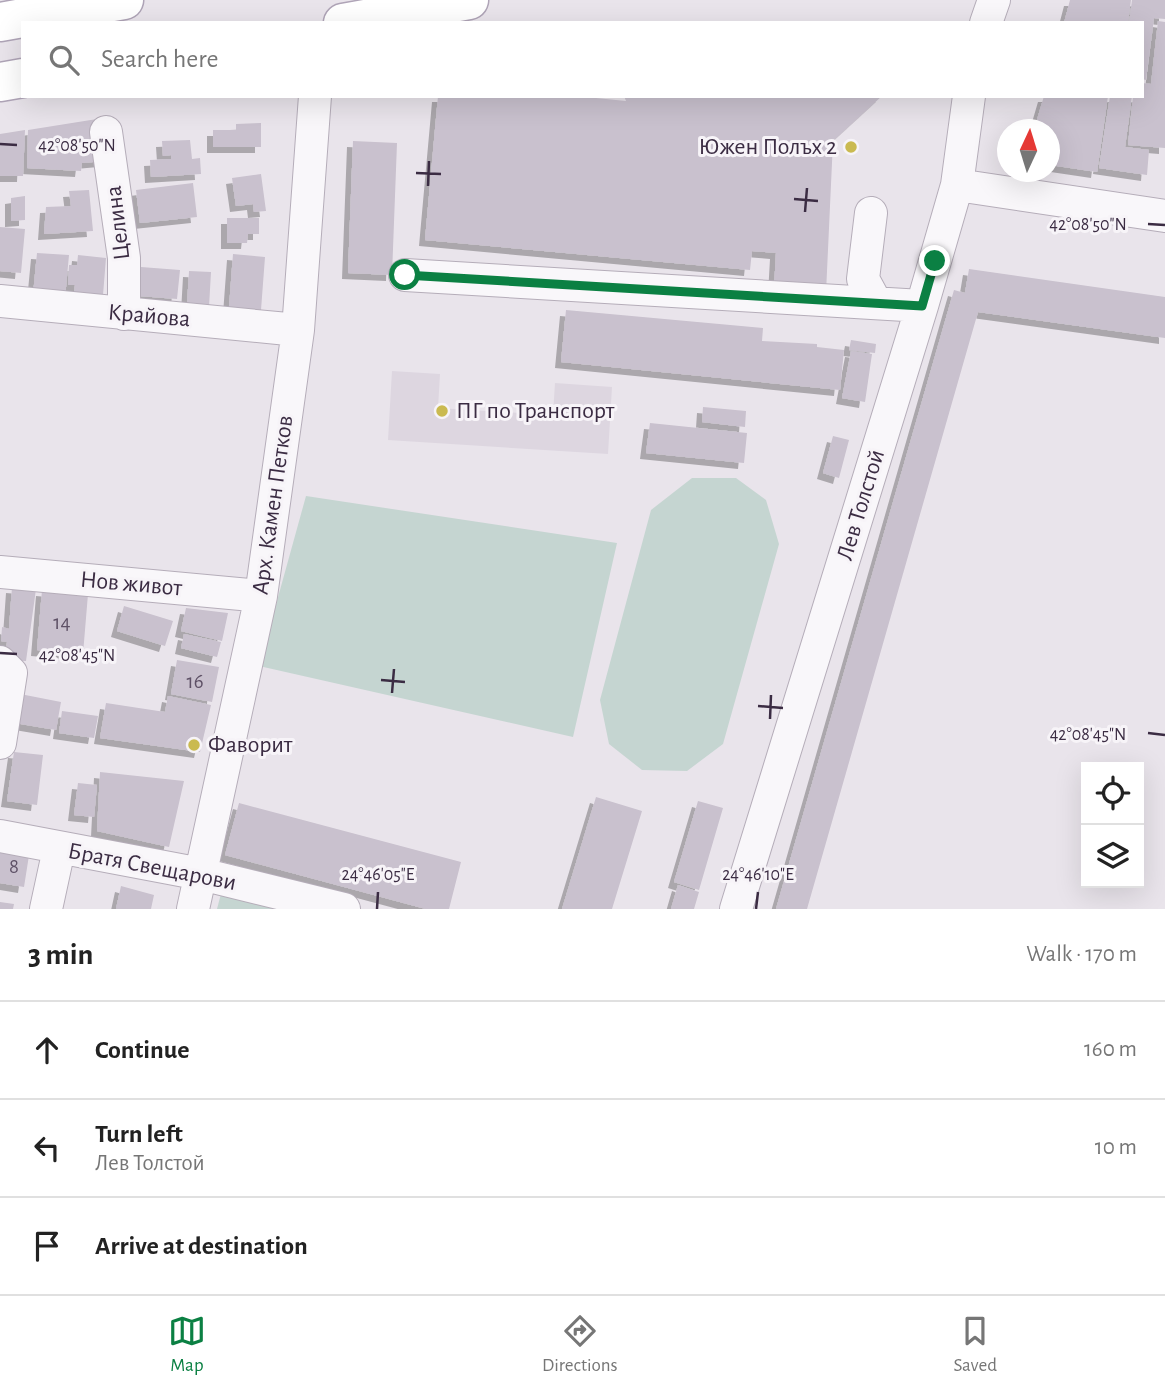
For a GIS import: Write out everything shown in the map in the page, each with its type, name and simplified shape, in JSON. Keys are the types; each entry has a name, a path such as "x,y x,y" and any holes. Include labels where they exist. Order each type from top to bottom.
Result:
{"main road":[{"path":"0,22 124,0"},
{"path":"364,21 469,0"},
{"path":"0,82 21,78"}],"street":[{"path":"973,21 978,0"},
{"path":"987,21 994,0"},
{"name":"Арх. Камен Петков","path":"193,909 261,596 298,330 315,98"},
{"name":"Лев Толстой","path":"736,909 957,185 969,98"},
{"name":"Целина","path":"106,132 124,258 124,314"},
{"path":"957,185 1165,216"},
{"path":"871,213 863,279 876,303"},
{"path":"405,275 922,306"},
{"name":"Крайова","path":"0,301 298,330"},
{"name":"Нов живот","path":"0,572 261,596"},
{"path":"0,662 11,673 0,743"},
{"name":"Братя Свещарови","path":"0,836 201,874 344,909"},
{"path":"46,909 59,849"}],"shaded area":[{"name":"ПГ по Транспорт","path":"392,371 440,374 438,408 553,415 555,383 612,387 608,454 388,440"},
{"path":"692,478 736,478 766,500 779,544 723,744 687,771 642,770 609,744 600,700 651,510"},
{"path":"306,496 617,543 573,737 259,666"},
{"path":"223,886 313,909 217,909"}],"building":[{"path":"1070,0 1131,0 1128,21 1065,21"},
{"path":"1132,0 1165,0 1165,19 1154,18 1146,80 1144,21 1129,21"},
{"path":"1158,21 1165,22 1165,148 1128,145 1133,98 1144,98 1144,83 1151,84"},
{"path":"438,98 596,98 626,101 625,98 880,98 833,141 826,293 774,288 776,253 752,251 750,270 425,240"},
{"path":"1043,98 1108,98 1097,172 1060,166 1060,119 1037,119"},
{"path":"1110,98 1132,98 1125,147 1149,150 1147,175 1099,168"},
{"path":"97,119 104,161 82,163 81,171 27,168 28,130"},
{"path":"261,123 261,147 213,147 213,130 236,130 236,124"},
{"path":"25,130 23,176 0,176 0,134"},
{"path":"190,140 192,159 200,158 201,174 151,177 150,160 171,159 171,155 163,156 162,141"},
{"path":"353,141 397,143 392,275 348,273"},
{"path":"261,174 266,211 254,212 253,204 236,206 232,178"},
{"path":"193,183 197,217 140,223 136,190"},
{"path":"89,190 93,231 44,234 46,207 71,206 69,191"},
{"path":"25,196 25,220 11,221 11,198"},
{"path":"227,218 259,218 259,234 248,234 247,243 227,243"},
{"path":"0,227 25,229 21,273 0,271"},
{"path":"37,253 69,255 65,298 33,295"},
{"path":"233,254 265,257 261,310 229,308"},
{"path":"78,255 106,258 103,295 74,293 75,285 68,285 69,265 77,265"},
{"path":"141,267 180,270 177,299 139,296"},
{"path":"969,269 1165,297 1165,338 978,312 807,909 776,909 954,290 965,293"},
{"path":"189,271 211,272 209,307 187,306"},
{"path":"566,310 763,328 762,341 817,344 817,347 844,350 840,390 561,362"},
{"path":"851,340 876,344 875,353 849,350"},
{"path":"851,351 872,354 865,402 842,398"},
{"path":"703,407 746,411 745,427 702,422"},
{"path":"650,423 747,433 744,463 646,453"},
{"path":"833,436 849,440 839,478 823,473"},
{"path":"12,587 36,589 26,661 5,660 7,642 1,641 2,627 9,629"},
{"path":"42,590 88,594 83,654 37,650"},
{"path":"124,606 173,621 165,646 117,631"},
{"path":"186,608 228,613 222,641 181,631"},
{"path":"184,634 221,642 217,657 181,648"},
{"path":"177,660 219,667 212,702 171,694"},
{"path":"15,693 61,702 56,730 9,722"},
{"path":"168,696 211,705 200,752 100,738 106,703 165,712"},
{"path":"62,711 98,716 94,738 59,733"},
{"path":"14,752 43,755 37,805 7,801"},
{"path":"100,772 184,781 169,847 97,831"},
{"path":"78,783 97,785 94,817 74,815"},
{"path":"596,797 642,811 612,909 562,909"},
{"path":"698,801 723,808 699,890 674,882"},
{"path":"239,803 461,862 449,909 426,909 225,855"},
{"path":"0,844 30,849 24,887 0,883"},
{"path":"678,885 699,892 694,909 671,909"},
{"path":"121,886 154,895 151,909 116,909"},
{"path":"0,902 14,904 13,909 0,909"}],"place":[{"name":"Южен Полъх 2","path":"851,147"},
{"name":"ПГ по Транспорт","path":"442,411"},
{"name":"Фаворит","path":"194,745"}],"route":[{"path":"405,275 922,306 935,261"}]}
